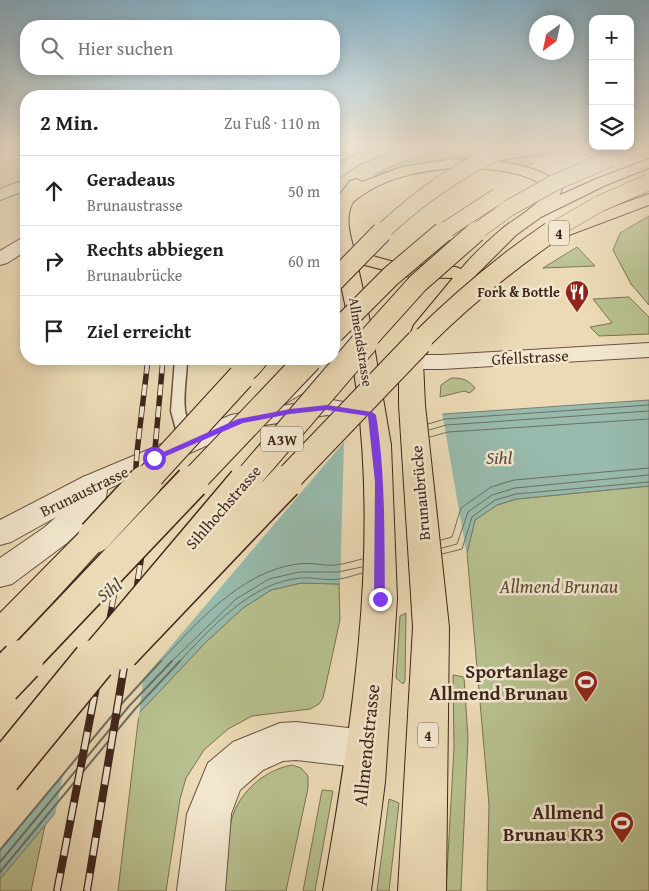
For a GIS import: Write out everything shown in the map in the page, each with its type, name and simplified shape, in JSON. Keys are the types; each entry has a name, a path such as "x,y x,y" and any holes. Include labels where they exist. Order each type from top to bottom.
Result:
{"main road":[{"name":"Allmendstrasse","path":"347,891 364,782 380,599 377,445 358,317 340,228 341,212 352,189"},
{"path":"346,199 360,189"},
{"path":"340,275 404,210 431,189"},
{"name":"Sihlhochstrasse","path":"340,327 401,265 448,228 512,189"},
{"name":"Sihlhochstrasse","path":"0,777 165,574 372,333 418,283 464,241 510,208 544,189"},
{"path":"345,253 375,264 408,271 445,272 470,270 510,231 535,213 553,195 554,189"},
{"path":"535,213 587,189"},
{"path":"0,777 69,708 404,356 455,306 521,250 595,206 634,189"},
{"name":"4","path":"411,362 425,325 470,270 546,238 649,199"},
{"name":"Brunaubrücke","path":"411,362 412,406 428,580 430,627 425,847 422,891"},
{"path":"0,636 252,365"},
{"name":"A3W","path":"0,684 304,372"}],"street":[{"path":"0,195 15,189"},
{"path":"0,259 20,247"},
{"path":"340,353 358,317"},
{"name":"Gfellstrasse","path":"411,362 442,362 649,350"},
{"path":"240,421 304,372 334,365"},
{"name":"Brunaustrasse","path":"0,534 93,484 240,421 327,407 372,415"},
{"path":"0,575 56,535 90,503 93,484"},
{"path":"201,891 209,814 223,778 248,756 280,742 296,741 366,749"}],"lane":[{"path":"180,365 178,411 185,432 185,445"}],"green space":[{"path":"649,216 649,305 631,284 613,250 620,233"},
{"path":"577,247 595,266 543,268"},
{"path":"629,297 649,317 649,334 599,336 590,327 612,323 593,299"},
{"path":"451,378 464,380 475,388 470,393 464,391 440,397 441,385"},
{"name":"Allmend Brunau","path":"649,486 649,891 487,891 489,805 467,553 475,520 497,505 517,499"},
{"path":"301,583 339,584 340,620 323,698 319,704 310,709 252,716 228,729 204,750 186,778 180,799 166,891 118,891 139,713 206,642 243,608 271,590"},
{"path":"406,613 405,681 403,684 396,678 400,616"},
{"path":"453,675 464,677 468,738 461,891 446,891 454,748"},
{"path":"292,765 301,768 308,776 308,788 286,891 225,891 229,836 236,808 247,791 255,783 272,772"},
{"path":"322,790 333,791 315,891 303,891"},
{"path":"389,799 399,803 389,891 377,891"},
{"path":"45,825 31,891 0,891 0,879"}],"water":[{"name":"Sihl","path":"649,400 649,486 516,499 497,505 475,520 467,553 339,584 301,583 271,590 243,608 206,642 139,713 0,879 0,620 336,445 444,414"}],"pier":[{"path":"442,412 467,556 340,586 344,442 143,679 139,717 60,811 55,815 63,775 0,849 0,617 65,558 242,464 335,443"}],"railway":[{"path":"135,483 147,365"},
{"path":"152,483 162,365"},
{"path":"101,662 136,482"},
{"path":"125,662 153,482"},
{"path":"57,891 101,661"},
{"path":"87,891 125,661"}],"place":[{"name":"Fork & Bottle","path":"577,313"},
{"name":"Sportanlage Allmend Brunau","path":"586,703"},
{"name":"Allmend Brunau KR3","path":"622,844"}],"route":[{"path":"154,458 240,421 327,407 372,415 377,445 379,482 380,599"}]}
